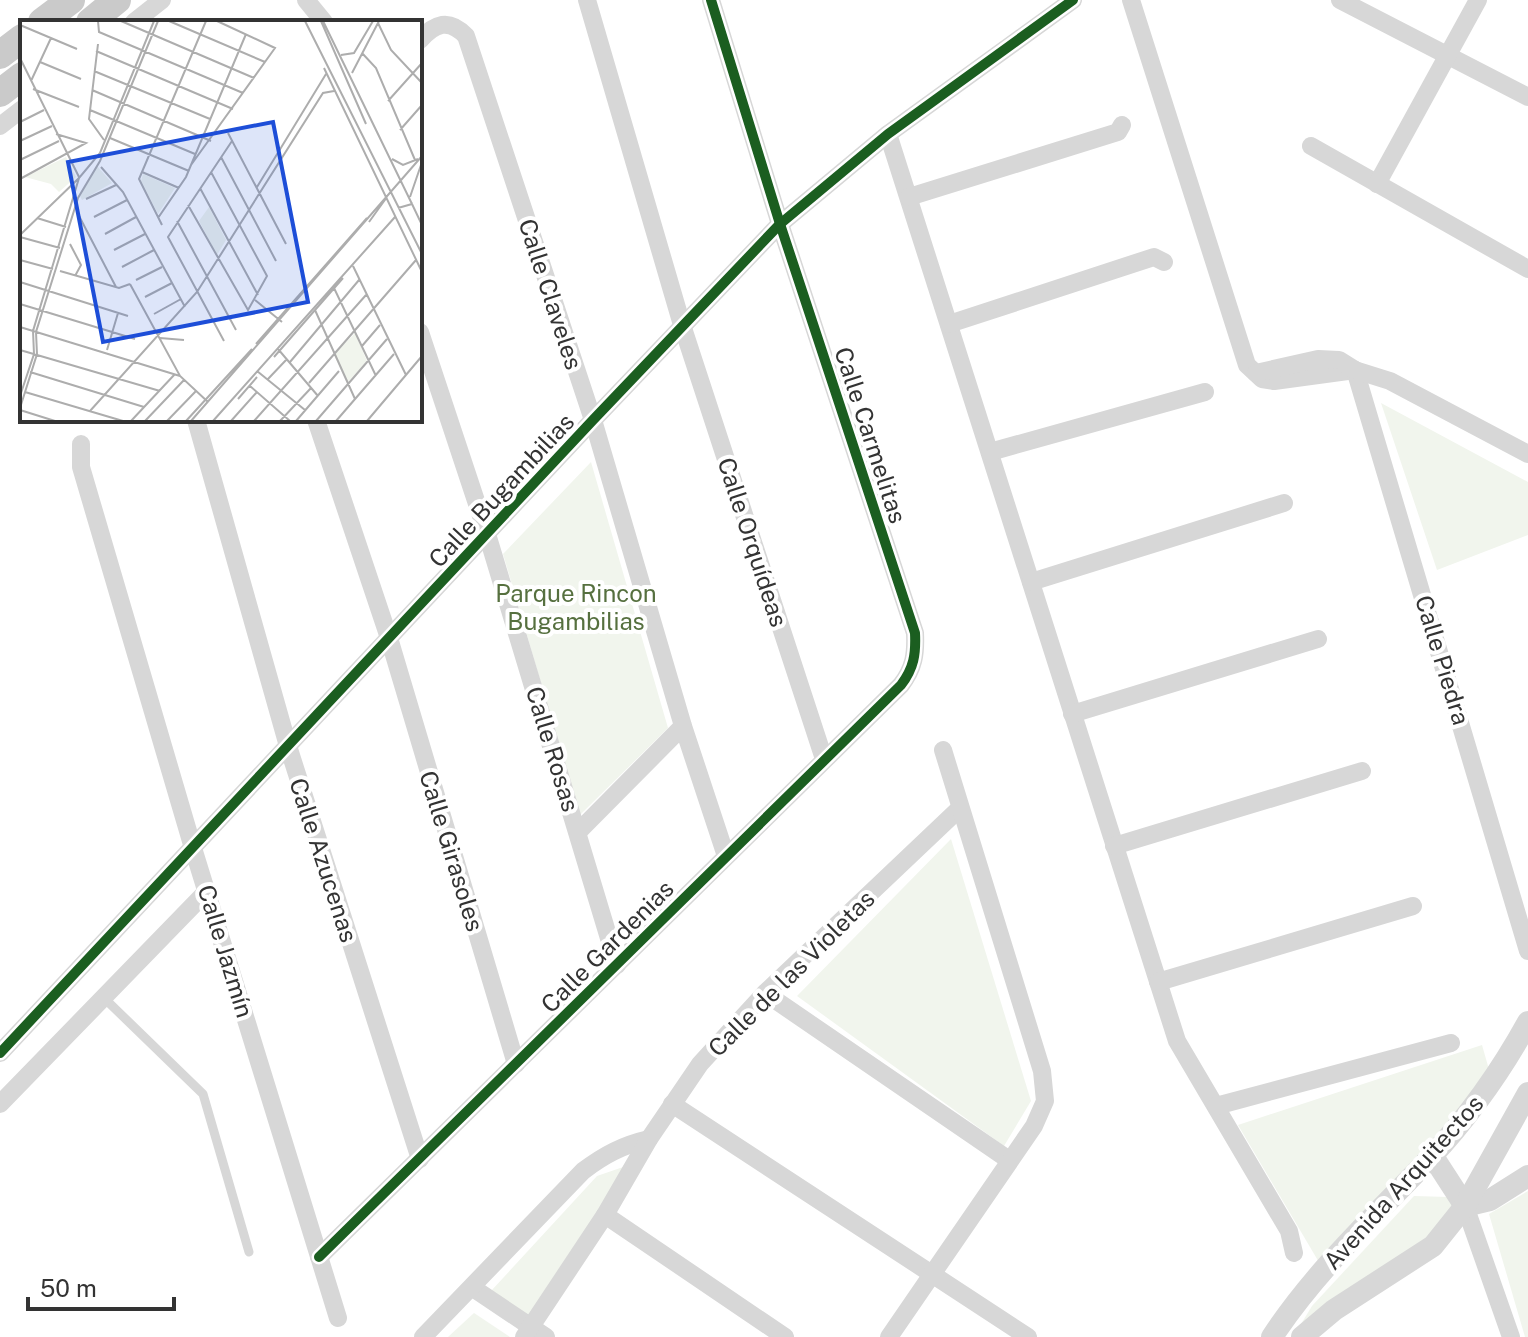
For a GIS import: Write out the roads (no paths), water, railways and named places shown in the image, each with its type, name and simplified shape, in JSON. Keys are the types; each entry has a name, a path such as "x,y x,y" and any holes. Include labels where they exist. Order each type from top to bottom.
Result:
{"main road":[{"path":"45,20 71,0"},
{"path":"92,20 117,0"},
{"path":"0,55 20,40"},
{"path":"0,93 20,78"}],"street":[{"path":"137,20 162,0"},
{"path":"306,0 322,20"},
{"name":"Calle Orquídeas","path":"587,0 682,325 824,759"},
{"name":"Calle Carmelitas","path":"711,0 780,224 915,633 915,659"},
{"name":"Calle Bugambilias","path":"0,1053 780,224 888,134 1073,0"},
{"path":"1131,0 1245,360 1253,374 1274,381 1355,370 1390,381 1528,454"},
{"path":"1340,0 1528,97"},
{"path":"1377,184 1478,0"},
{"name":"Calle Claveles","path":"422,38 440,24 458,27 466,36 593,420 683,726 726,856"},
{"path":"0,126 20,111"},
{"path":"909,197 1118,132 1122,125"},
{"path":"888,134 1177,1041 1289,1231 1294,1253"},
{"path":"1311,146 1528,269"},
{"path":"949,324 1154,257 1164,262"},
{"name":"Calle Rosas","path":"422,338 487,534 617,965"},
{"name":"Calle Piedra","path":"1355,370 1528,951"},
{"path":"990,452 1205,392"},
{"name":"Calle Azucenas","path":"197,422 288,746 420,1159"},
{"name":"Calle Girasoles","path":"317,422 389,638 516,1064"},
{"name":"Calle Jazmín","path":"81,444 81,467 193,848 338,1318"},
{"path":"1031,582 1284,503"},
{"path":"1072,714 1318,639"},
{"name":"Calle Gardenias","path":"319,1257 901,685 910,674 915,659"},
{"path":"578,832 683,726"},
{"path":"889,1337 1034,1126 1045,1101 1042,1071 943,750"},
{"path":"1114,846 1362,771"},
{"name":"Calle de las Violetas","path":"534,1334 649,1139 700,1064 765,993 960,808"},
{"path":"0,1104 208,890"},
{"path":"1158,982 1413,906"},
{"path":"765,993 1009,1160"},
{"name":"Avenida Arquitectos","path":"1272,1337 1296,1299 1432,1155 1486,1091 1528,1022"},
{"path":"1216,1106 1451,1043"},
{"name":"Avenida Arquitectos","path":"1302,1337 1334,1310 1433,1246 1465,1206 1528,1093"},
{"path":"672,1104 1028,1337"},
{"path":"423,1337 583,1171 604,1155 649,1139"},
{"path":"1432,1155 1465,1206 1511,1337"},
{"path":"1465,1206 1490,1200 1528,1176"},
{"path":"605,1215 785,1337"},
{"path":"473,1288 534,1334"}],"lane":[{"path":"103,997 203,1094 249,1252"}],"park label":[{"name":"Parque Rincon Bugambilias","path":"576,607"}]}
